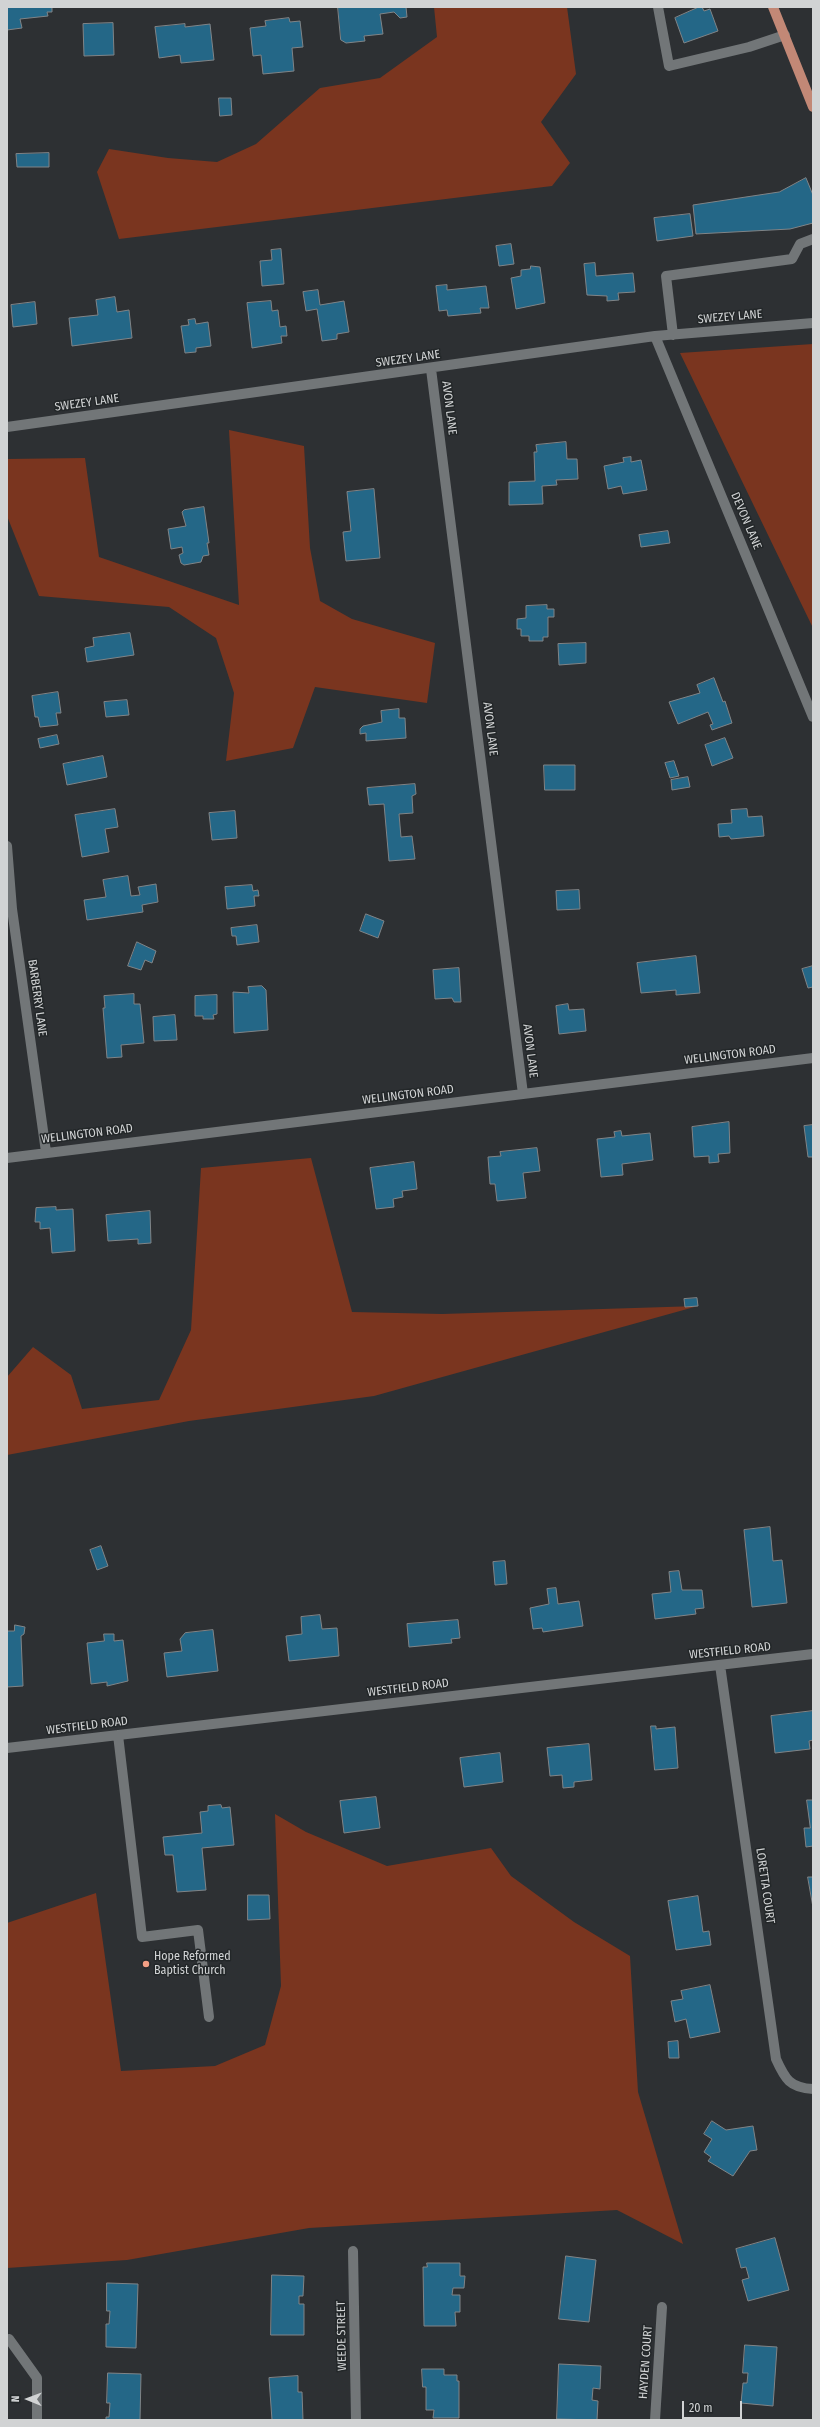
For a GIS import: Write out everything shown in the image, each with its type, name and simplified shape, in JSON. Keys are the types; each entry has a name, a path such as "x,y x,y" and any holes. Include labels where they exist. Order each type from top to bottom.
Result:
{"main road":[{"path":"772,7 785,35 813,108"}],"street":[{"path":"658,7 669,66 749,46 785,35"},
{"path":"674,335 666,276 792,260 800,244 813,239"},
{"name":"SWEZEY LANE","path":"7,427 654,336 813,323"},
{"name":"DEVON LANE","path":"654,336 813,717"},
{"name":"AVON LANE","path":"431,368 523,1094"},
{"name":"BARBERRY LANE","path":"7,846 12,909 46,1152"},
{"name":"WELLINGTON ROAD","path":"7,1158 813,1058"},
{"name":"WESTFIELD ROAD","path":"7,1748 813,1654"},
{"name":"LORETTA COURT","path":"720,1665 776,2059 784,2076 793,2084 801,2088 813,2089"},
{"path":"118,1735 142,1937 198,1930 209,2017"},
{"name":"WEEDE STREET","path":"354,2251 356,2420"},
{"name":"HAYDEN COURT","path":"655,2420 662,2307"},
{"path":"10,2339 37,2378 37,2420"}],"shaded area":[{"path":"434,7 567,7 576,74 541,122 570,163 552,186 119,239 97,172 109,149 168,158 217,162 256,144 320,88 380,78 437,37"},
{"path":"813,344 813,628 680,353"},
{"path":"229,430 304,446 310,548 320,601 352,619 435,643 427,703 315,687 293,748 226,761 234,693 216,638 169,607 39,596 7,516 7,459 85,458 99,557 239,605"},
{"path":"311,1158 352,1312 442,1314 698,1306 374,1396 189,1421 7,1455 7,1377 33,1347 71,1375 82,1409 159,1400 191,1330 201,1168"},
{"path":"275,1814 306,1832 387,1866 491,1848 511,1876 574,1922 630,1956 638,2092 683,2244 617,2210 309,2228 127,2260 7,2268 7,1923 96,1893 121,2071 215,2066 265,2045 281,1986"}],"building":[{"path":"7,7 52,7 52,12 47,12 48,16 20,19 22,28 7,30"},
{"path":"338,7 406,7 407,17 400,18 394,12 380,14 383,34 364,36 365,41 346,43 341,40"},
{"path":"702,7 704,11 710,9 718,31 684,43 675,18"},
{"path":"289,18 290,22 300,21 303,47 292,48 294,71 263,74 261,55 253,56 250,28 266,26 265,21"},
{"path":"113,23 114,55 84,56 83,24"},
{"path":"185,24 185,27 210,24 214,60 181,63 180,55 159,58 155,27"},
{"path":"219,98 231,98 232,115 220,116"},
{"path":"49,153 49,167 17,167 16,154"},
{"path":"806,178 813,195 813,223 790,229 696,234 693,205 779,192"},
{"path":"690,214 693,236 657,241 654,218"},
{"path":"511,244 514,264 499,266 496,246"},
{"path":"281,249 284,284 262,286 260,261 272,260 271,250"},
{"path":"595,263 596,276 633,273 635,292 618,293 619,300 607,301 607,296 587,295 584,264"},
{"path":"531,266 540,267 545,303 516,309 511,278 521,276 521,270 530,269"},
{"path":"447,285 447,290 486,286 489,308 480,308 481,313 448,316 447,310 439,311 436,286"},
{"path":"318,290 320,305 344,301 349,332 337,334 337,339 322,341 317,309 306,311 303,292"},
{"path":"115,297 117,312 129,310 132,338 72,346 69,318 98,315 96,300"},
{"path":"271,301 272,311 278,310 280,327 286,326 287,336 281,336 282,343 252,348 247,303"},
{"path":"35,302 37,324 13,327 11,305"},
{"path":"195,319 196,324 208,322 211,346 196,348 196,352 185,353 181,326 189,325 188,320"},
{"path":"566,442 567,459 577,459 578,479 556,480 557,485 542,486 543,504 509,505 509,482 535,481 534,452 537,452 536,445"},
{"path":"631,457 631,462 641,460 647,490 623,494 621,486 608,489 604,466 624,462 623,458"},
{"path":"374,489 380,558 346,561 343,532 351,531 347,492"},
{"path":"204,507 209,543 207,543 209,555 203,556 201,562 184,565 181,563 179,555 183,553 182,547 171,549 168,529 186,526 182,512 184,510"},
{"path":"668,531 670,543 641,547 639,535"},
{"path":"547,605 547,609 554,609 554,617 548,617 548,637 543,637 543,641 529,641 529,636 521,636 521,629 517,629 517,619 526,618 526,606"},
{"path":"130,633 134,655 87,662 85,648 94,646 93,638"},
{"path":"586,643 586,663 559,665 558,644"},
{"path":"714,678 723,702 725,701 732,723 712,730 710,725 713,724 708,712 678,724 669,702 700,693 697,685"},
{"path":"58,692 61,713 56,713 58,725 40,727 38,717 35,717 32,696"},
{"path":"127,700 129,715 106,717 104,702"},
{"path":"399,709 399,718 405,718 406,738 366,741 366,733 360,734 360,729 363,726 382,722 381,711"},
{"path":"57,735 59,744 40,748 38,739"},
{"path":"725,738 733,758 712,766 705,745"},
{"path":"103,756 107,777 67,785 63,764"},
{"path":"674,761 679,776 670,778 665,763"},
{"path":"544,765 575,765 575,790 545,790"},
{"path":"688,777 690,787 672,790 671,780"},
{"path":"415,784 416,794 412,796 413,813 399,814 401,837 412,836 415,859 389,861 384,804 369,805 367,788"},
{"path":"115,809 118,827 105,829 109,852 82,857 75,815"},
{"path":"747,809 748,817 762,816 764,836 731,839 729,836 719,837 718,824 732,823 731,810"},
{"path":"235,811 237,838 212,840 209,813"},
{"path":"128,876 131,896 140,895 138,887 156,884 158,902 142,905 143,912 87,920 84,900 106,897 103,880"},
{"path":"252,885 253,891 258,890 259,896 254,896 255,906 227,909 225,887"},
{"path":"579,890 580,909 557,910 556,891"},
{"path":"366,914 384,921 378,938 360,931"},
{"path":"257,925 259,942 237,945 236,936 232,936 231,928"},
{"path":"137,942 156,951 152,963 145,960 141,970 128,966"},
{"path":"696,956 700,993 676,995 676,990 641,993 637,963"},
{"path":"813,966 813,987 808,988 802,969"},
{"path":"459,968 461,1002 454,1002 452,998 435,999 433,970"},
{"path":"262,986 266,990 268,1030 234,1033 233,992 249,993 248,987"},
{"path":"134,994 134,1004 140,1004 144,1043 121,1045 122,1057 107,1058 103,1008 105,1008 104,996"},
{"path":"217,995 217,1014 213,1015 214,1019 203,1019 203,1016 195,1016 195,996"},
{"path":"568,1004 569,1010 584,1009 586,1031 559,1034 556,1006"},
{"path":"175,1015 177,1040 154,1041 153,1017"},
{"path":"729,1122 730,1153 718,1154 719,1162 709,1163 709,1156 694,1157 692,1127"},
{"path":"813,1125 813,1157 808,1157 804,1126"},
{"path":"621,1131 622,1136 650,1133 653,1160 622,1164 623,1175 601,1177 597,1139 615,1137 614,1132"},
{"path":"537,1148 540,1171 523,1173 526,1198 497,1201 495,1184 490,1184 488,1157 501,1156 500,1152"},
{"path":"414,1162 417,1189 402,1191 403,1197 393,1199 394,1207 376,1209 370,1168"},
{"path":"56,1207 56,1210 73,1209 75,1251 52,1253 50,1228 40,1229 40,1222 35,1222 36,1208"},
{"path":"150,1211 151,1243 138,1244 138,1239 108,1241 106,1215"},
{"path":"697,1298 698,1306 685,1307 684,1299"},
{"path":"770,1527 773,1561 782,1560 787,1603 752,1607 744,1530"},
{"path":"101,1546 108,1566 97,1570 90,1550"},
{"path":"505,1561 507,1584 495,1585 493,1562"},
{"path":"679,1571 682,1590 702,1590 704,1608 695,1609 696,1614 655,1619 652,1594 671,1592 669,1572"},
{"path":"556,1588 558,1604 579,1601 583,1626 543,1632 542,1628 533,1629 530,1608 549,1604 547,1589"},
{"path":"320,1615 322,1629 337,1628 339,1656 289,1661 286,1636 302,1634 301,1617"},
{"path":"458,1620 460,1638 451,1639 452,1643 409,1647 407,1624"},
{"path":"15,1625 25,1627 24,1634 21,1636 23,1686 7,1687 7,1631 14,1631"},
{"path":"213,1630 218,1671 167,1677 164,1653 182,1651 180,1639 185,1633"},
{"path":"104,1634 114,1634 114,1641 123,1640 128,1681 107,1686 107,1682 91,1684 87,1643 104,1641"},
{"path":"813,1711 813,1740 809,1741 810,1749 775,1753 771,1716"},
{"path":"651,1726 656,1726 656,1729 675,1727 678,1768 655,1770"},
{"path":"589,1744 592,1780 574,1782 574,1787 563,1788 562,1775 550,1776 547,1748"},
{"path":"500,1753 503,1782 464,1787 460,1758"},
{"path":"376,1797 380,1828 344,1833 340,1801"},
{"path":"807,1800 813,1800 813,1846 806,1847 804,1828 810,1828"},
{"path":"221,1805 222,1808 230,1807 234,1845 202,1848 206,1890 177,1892 173,1855 165,1855 163,1837 202,1833 200,1812 208,1811 208,1806"},
{"path":"808,1877 813,1877 813,1907"},
{"path":"248,1895 269,1895 270,1919 248,1920"},
{"path":"698,1896 703,1932 709,1931 711,1945 676,1950 668,1901"},
{"path":"710,1985 720,2032 690,2038 686,2019 675,2022 671,2001 683,1999 681,1991"},
{"path":"678,2041 679,2058 669,2058 668,2042"},
{"path":"712,2121 726,2130 753,2126 757,2150 750,2151 733,2176 708,2161 711,2157 704,2152 712,2139 704,2134"},
{"path":"775,2238 789,2290 748,2301 742,2280 749,2278 746,2267 741,2268 736,2249"},
{"path":"566,2256 596,2260 589,2322 559,2319"},
{"path":"427,2263 460,2263 460,2276 465,2276 464,2288 453,2288 452,2295 460,2295 460,2312 455,2312 456,2326 424,2326 423,2267 427,2267"},
{"path":"272,2275 304,2276 303,2296 299,2296 299,2304 304,2304 304,2335 271,2335"},
{"path":"107,2283 138,2284 136,2348 106,2347 106,2324 109,2324 110,2311 107,2311"},
{"path":"745,2345 777,2347 773,2406 741,2403 743,2383 747,2383 748,2373 743,2373"},
{"path":"559,2364 601,2366 600,2389 593,2388 592,2400 598,2401 597,2420 557,2419"},
{"path":"422,2369 444,2369 444,2375 457,2375 457,2381 459,2381 459,2418 433,2418 434,2410 426,2410 426,2387 423,2387"},
{"path":"108,2373 141,2374 140,2420 106,2420 106,2417 109,2417 110,2403 107,2403"},
{"path":"298,2376 298,2392 302,2392 303,2420 272,2420 269,2378"}],"place":[{"name":"Hope Reformed Baptist Church","path":"146,1964"}]}
